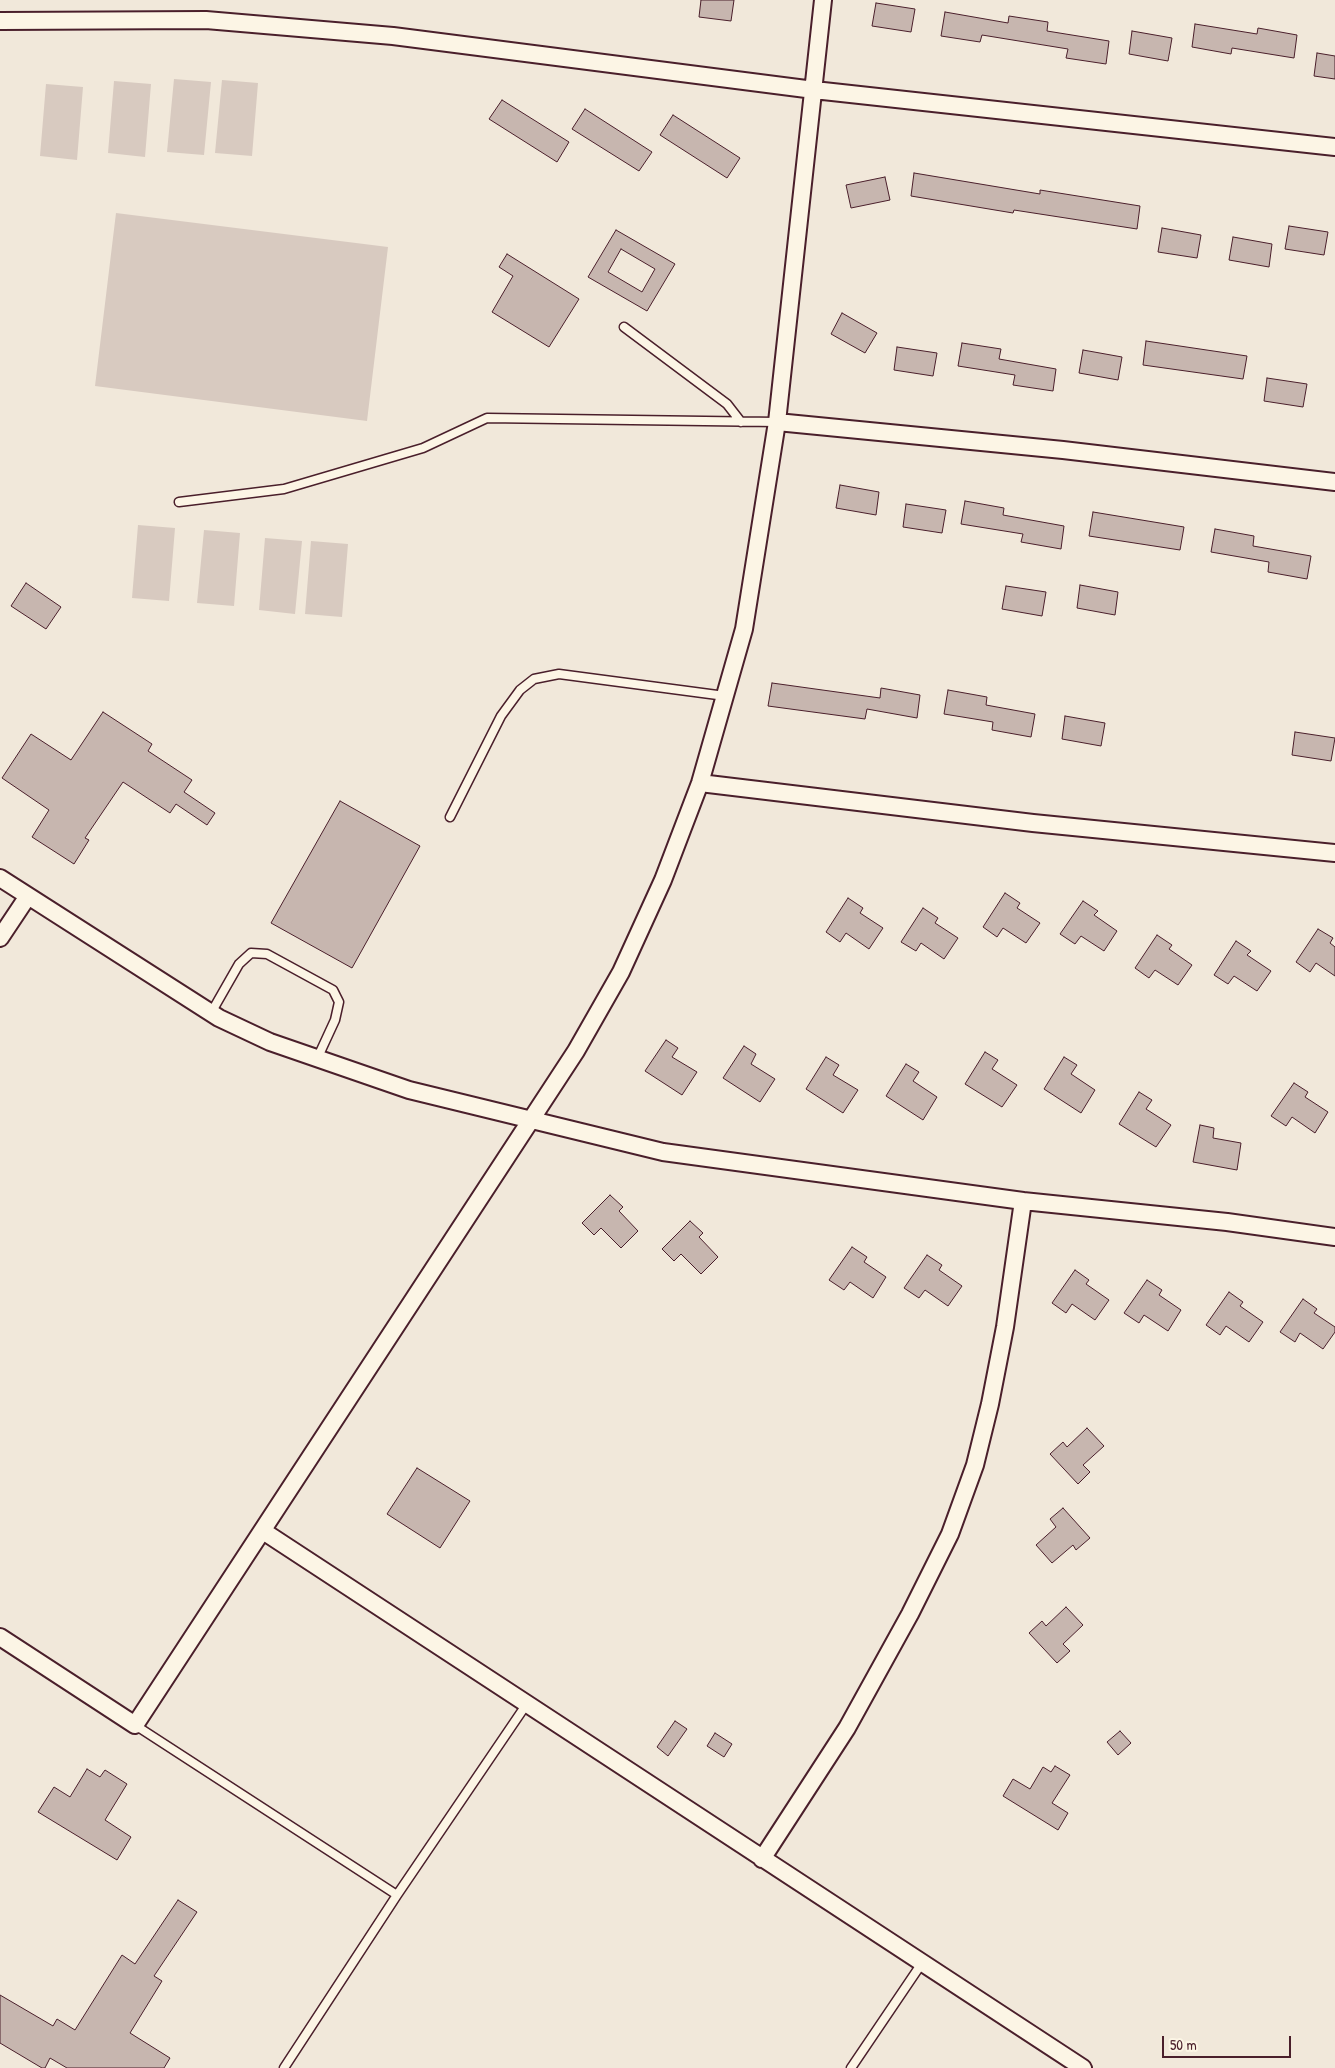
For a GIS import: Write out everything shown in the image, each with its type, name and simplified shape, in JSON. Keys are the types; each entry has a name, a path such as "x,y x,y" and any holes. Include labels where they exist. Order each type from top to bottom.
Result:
{"street":[{"path":"0,1637 135,1725 532,1120 576,1051 620,972 663,880 700,783 744,629 777,422 823,0"},
{"path":"0,21 206,20 393,36 814,90 1335,147"},
{"path":"777,422 1063,450 1335,482"},
{"path":"700,783 1033,823 1335,853"},
{"path":"0,878 211,1012 270,1042 409,1090 663,1152 1023,1201 1227,1222 1335,1237"},
{"path":"0,938 28,896"},
{"path":"762,1859 847,1728 910,1614 950,1534 975,1465 990,1404 1005,1327 1023,1201"},
{"path":"263,1531 1083,2068"}],"lane":[{"path":"624,327 727,404 741,422"},
{"path":"179,502 284,488 423,448 487,418 777,422"},
{"path":"450,817 501,716 520,690 534,679 559,674 725,696"},
{"path":"211,1012 239,964 251,952 267,954 333,990 340,1002 335,1020 317,1059"},
{"path":"284,2068 397,1895 526,1705"},
{"path":"135,1725 397,1895"},
{"path":"850,2068 922,1963"}],"shaded area":[{"path":"174,79 211,82 204,155 167,152"},
{"path":"222,80 258,83 252,156 215,153"},
{"path":"114,81 151,84 145,157 108,153"},
{"path":"46,84 83,87 77,160 40,156"},
{"path":"116,213 388,247 367,421 95,386"},
{"path":"138,525 175,528 169,601 132,598"},
{"path":"204,530 240,533 234,606 197,603"},
{"path":"265,538 302,541 295,614 259,610"},
{"path":"311,541 348,544 342,617 305,614"}],"building":[{"path":"701,0 734,0 731,21 699,17"},
{"path":"876,3 915,9 911,32 872,26"},
{"path":"945,12 1008,23 1009,16 1048,22 1047,31 1109,41 1106,64 1066,58 1068,49 982,35 980,42 941,36"},
{"path":"1195,24 1257,34 1258,28 1297,35 1294,58 1232,48 1231,54 1192,47"},
{"path":"1132,31 1172,38 1168,61 1129,54"},
{"path":"1317,53 1335,56 1335,79 1314,76"},
{"path":"502,100 569,142 557,162 489,119"},
{"path":"585,109 652,152 639,171 572,129"},
{"path":"673,115 740,158 727,178 660,135"},
{"path":"914,173 1040,194 1040,190 1140,206 1137,229 1014,210 1013,213 911,196"},
{"path":"885,177 890,200 851,208 846,185"},
{"path":"1289,226 1328,232 1324,255 1285,249"},
{"path":"1162,228 1201,235 1197,258 1158,252"},
{"path":"616,230 675,264 647,311 588,277","holes":["621,249 655,269 642,292 608,272"]},
{"path":"1233,237 1272,244 1269,267 1229,260"},
{"path":"507,254 579,299 549,347 492,312 513,276 499,267"},
{"path":"842,313 877,333 865,353 831,334"},
{"path":"1146,341 1247,356 1243,379 1143,365"},
{"path":"962,343 1001,349 999,359 1056,369 1053,391 1013,385 1015,375 958,366"},
{"path":"897,347 937,353 933,376 894,370"},
{"path":"1083,350 1122,357 1118,380 1079,373"},
{"path":"1267,378 1307,384 1303,407 1264,401"},
{"path":"840,485 879,492 876,515 836,508"},
{"path":"965,501 1004,508 1003,515 1064,526 1061,549 1021,542 1023,534 961,524"},
{"path":"906,504 946,510 942,533 903,527"},
{"path":"1093,512 1184,527 1180,550 1089,536"},
{"path":"1215,529 1254,536 1253,546 1311,556 1307,579 1268,572 1269,562 1211,552"},
{"path":"26,583 61,607 46,629 11,606"},
{"path":"1080,585 1118,592 1115,615 1077,608"},
{"path":"1006,586 1046,592 1042,616 1002,609"},
{"path":"772,683 880,698 881,688 920,695 917,718 867,709 865,719 768,706"},
{"path":"948,690 987,697 986,705 1035,714 1031,737 992,730 993,722 944,714"},
{"path":"103,712 152,744 148,751 192,780 184,792 215,813 207,825 176,804 170,813 123,782 85,838 89,840 74,864 32,837 49,810 2,778 31,734 71,760"},
{"path":"1065,716 1105,723 1101,746 1062,739"},
{"path":"1295,732 1335,738 1331,761 1292,755"},
{"path":"340,801 420,846 352,968 271,923"},
{"path":"1005,893 1020,903 1017,908 1040,923 1026,943 1003,928 997,937 983,927"},
{"path":"848,898 863,908 860,913 883,928 869,949 846,933 840,942 826,932"},
{"path":"1083,901 1098,911 1094,915 1117,931 1104,951 1081,936 1075,944 1060,934"},
{"path":"923,908 938,918 935,923 958,938 944,959 921,943 916,951 901,942"},
{"path":"1318,929 1333,938 1330,943 1335,947 1335,976 1316,963 1310,972 1296,962"},
{"path":"1157,935 1172,945 1169,949 1192,965 1178,985 1155,970 1149,978 1135,968"},
{"path":"1236,941 1251,951 1247,955 1271,971 1257,991 1234,976 1228,984 1214,975"},
{"path":"666,1040 678,1048 672,1057 697,1072 682,1095 645,1071"},
{"path":"744,1046 756,1054 751,1064 775,1079 760,1102 723,1078"},
{"path":"985,1052 998,1060 992,1069 1017,1085 1002,1107 965,1084"},
{"path":"826,1057 839,1065 833,1075 858,1090 843,1113 806,1089"},
{"path":"1064,1057 1077,1065 1071,1074 1095,1090 1081,1113 1044,1089"},
{"path":"906,1064 919,1072 913,1081 937,1097 923,1120 886,1096"},
{"path":"1294,1083 1308,1092 1305,1097 1328,1112 1315,1133 1292,1117 1286,1126 1271,1116"},
{"path":"1139,1092 1152,1100 1146,1109 1171,1125 1156,1147 1119,1124"},
{"path":"1200,1125 1214,1128 1213,1138 1241,1143 1237,1170 1193,1162"},
{"path":"610,1195 623,1207 619,1211 638,1231 621,1248 601,1228 594,1235 582,1223"},
{"path":"690,1221 703,1233 699,1237 718,1257 701,1274 681,1254 674,1261 662,1249"},
{"path":"852,1247 867,1257 864,1262 886,1277 873,1298 850,1282 844,1290 829,1280"},
{"path":"927,1255 942,1265 939,1270 962,1286 948,1306 925,1290 919,1298 904,1288"},
{"path":"1075,1270 1089,1280 1086,1284 1109,1300 1095,1320 1072,1304 1066,1313 1052,1303"},
{"path":"1147,1280 1162,1290 1159,1295 1181,1310 1168,1331 1144,1315 1139,1323 1124,1313"},
{"path":"1229,1292 1243,1302 1240,1306 1263,1322 1249,1342 1226,1326 1220,1335 1206,1325"},
{"path":"1303,1299 1317,1309 1314,1313 1335,1327 1335,1332 1323,1349 1300,1333 1295,1342 1280,1332"},
{"path":"1087,1428 1104,1446 1083,1465 1090,1472 1078,1484 1050,1454 1063,1442 1067,1447"},
{"path":"417,1468 470,1501 440,1548 387,1514"},
{"path":"1063,1508 1090,1538 1076,1550 1073,1545 1052,1563 1036,1545 1056,1527 1050,1519"},
{"path":"1066,1607 1083,1625 1063,1644 1070,1651 1057,1663 1029,1633 1042,1621 1046,1626"},
{"path":"675,1721 687,1729 668,1756 657,1747"},
{"path":"1120,1731 1131,1743 1118,1755 1107,1742"},
{"path":"715,1733 732,1744 724,1757 707,1746"},
{"path":"1055,1766 1070,1775 1052,1803 1068,1813 1058,1830 1003,1796 1013,1779 1030,1789 1043,1767 1051,1772"},
{"path":"87,1769 100,1777 105,1770 127,1784 105,1820 131,1837 117,1860 38,1812 54,1787 70,1797"},
{"path":"178,1900 197,1912 154,1976 162,1981 130,2033 170,2058 164,2068 67,2068 50,2058 45,2068 42,2068 0,2043 0,1995 53,2026 57,2019 75,2030 122,1955 135,1964"}]}
